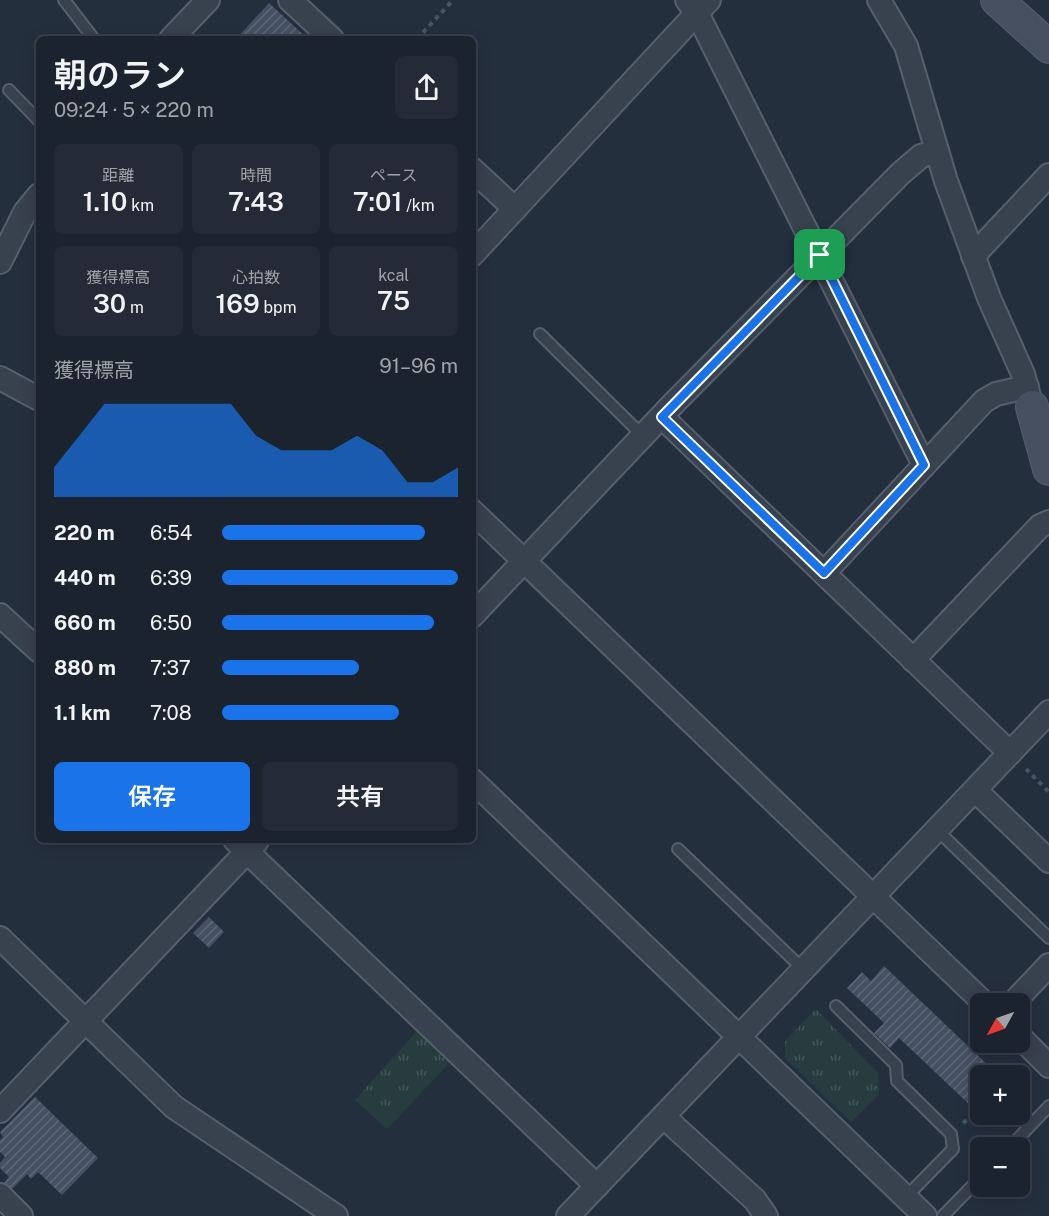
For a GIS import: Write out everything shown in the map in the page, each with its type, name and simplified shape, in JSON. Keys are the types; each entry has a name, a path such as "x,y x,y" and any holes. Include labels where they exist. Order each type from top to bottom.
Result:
{"street":[{"path":"174,36 208,0"},
{"path":"290,0 329,36"},
{"path":"879,0 906,46 937,151 973,256 1030,397 1047,455"},
{"path":"997,0 1049,47"},
{"path":"476,251 697,4 924,465"},
{"path":"476,612 643,436 902,173 921,156 937,151"},
{"path":"476,173 515,209"},
{"path":"973,256 1049,175"},
{"path":"0,262 25,212 36,199"},
{"path":"0,378 36,397"},
{"path":"824,573 984,401 996,394 1030,397"},
{"path":"662,417 1010,753"},
{"path":"476,515 974,993"},
{"path":"913,660 1040,526 1049,522"},
{"path":"0,615 36,648"},
{"path":"568,1216 1049,712"},
{"path":"476,784 925,1216"},
{"path":"975,790 1049,861"},
{"path":"0,1111 87,1020 247,844 597,1186"},
{"path":"0,938 174,1107 336,1216"},
{"path":"1022,993 1049,965"},
{"path":"1030,1047 1049,1065"},
{"path":"664,1117 755,1200 766,1216"},
{"path":"0,1195 21,1216"}],"lane":[{"path":"64,0 92,36"},
{"path":"9,90 36,118"},
{"path":"540,334 643,436"},
{"path":"937,830 1049,938"},
{"path":"678,849 803,969"},
{"path":"836,1006 896,1065 897,1082 951,1134 953,1149 906,1197"},
{"path":"1019,1137 1049,1106"},
{"path":"943,1216 970,1188"}],"path":[{"path":"420,36 453,0"},
{"path":"1010,753 1049,792"}],"green space":[{"path":"816,1009 878,1073 879,1095 851,1122 785,1058 785,1041"},
{"path":"417,1031 451,1061 387,1129 355,1100"}],"building":[{"path":"269,3 305,36 239,36"},
{"path":"209,917 224,932 209,948 193,933"},
{"path":"884,966 970,1048 970,1053 975,1053 988,1065 970,1065 970,1105 899,1038 890,1048 874,1033 884,1023 847,988 862,972 871,981"},
{"path":"35,1097 98,1158 62,1195 38,1172 31,1179 27,1174 11,1190 4,1183 9,1177 0,1168 0,1163 5,1157 0,1152 0,1140 3,1137 0,1132"}],"route":[{"path":"820,255 924,465 824,573 662,417 820,255"}]}
